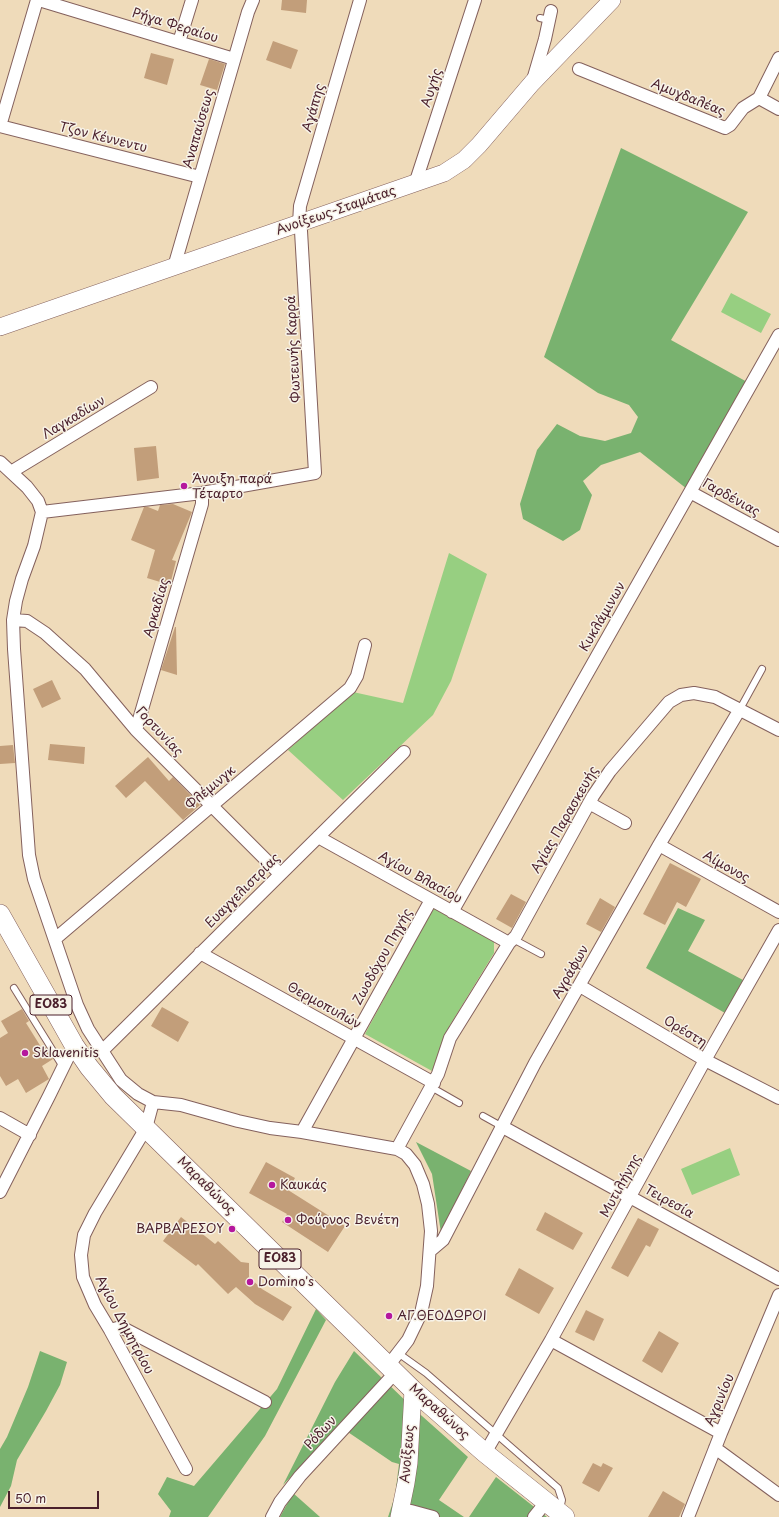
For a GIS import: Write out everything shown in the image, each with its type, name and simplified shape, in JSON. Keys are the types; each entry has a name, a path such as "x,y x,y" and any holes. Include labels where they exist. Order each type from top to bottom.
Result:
{"main road":[{"name":"Μαραθώνος","path":"0,914 74,1045 89,1067 113,1096 394,1364 413,1390 485,1453 557,1510"}],"street":[{"name":"Ρήγα Φεραίου","path":"38,0 52,2 234,59"},
{"path":"0,126 38,0"},
{"path":"179,42 192,0"},
{"name":"Αναπαύσεως","path":"174,267 248,12 254,0"},
{"name":"Αγάπης","path":"299,224 300,206 360,0"},
{"name":"Αυγής","path":"415,184 475,0"},
{"name":"Ανοίξεως-Σταμάτας","path":"0,327 444,173 464,160 479,145 532,83 612,0"},
{"path":"532,83 545,39 546,16"},
{"name":"Αμυγδαλέας","path":"578,69 725,128 730,125 743,108 758,98 779,58"},
{"path":"758,98 779,110"},
{"name":"Τζον Κέννεντυ","path":"0,126 200,177"},
{"name":"Φωτεινής Καρρά","path":"202,493 315,473 301,231 299,224"},
{"name":"Κυκλάμινων","path":"452,912 690,492 776,350 779,335"},
{"name":"Λαγκαδίων","path":"11,472 151,388"},
{"path":"0,462 27,487 38,501 42,512 34,546 16,601 13,620 29,855 34,879 77,1005 88,1029 121,1080 138,1094 153,1102 181,1105 238,1122 397,1149"},
{"name":"Γαρδένιας","path":"690,492 779,540"},
{"path":"42,512 202,493"},
{"name":"Αρκαδίας","path":"136,730 202,504 202,493"},
{"name":"Γορτυνίας","path":"13,620 27,621 51,638 85,669 136,730 280,874"},
{"name":"Φλέμινγκ","path":"55,939 212,807 350,688 356,676 365,645"},
{"name":"Αγίας Παρασκευής","path":"397,1149 438,1074 450,1038 511,941 516,936 588,803 610,771 669,702 681,695 694,693 715,697 740,708 779,730"},
{"name":"Αγράφων","path":"430,1251 443,1240 535,1063 659,845 740,708"},
{"name":"Ευαγγελιστρίας","path":"103,1050 404,752"},
{"path":"588,803 625,823"},
{"name":"Αγίου Βλασίου","path":"318,837 452,912 511,941"},
{"name":"Αίμονος","path":"659,845 779,912"},
{"name":"Ζωοδόχου Πηγής","path":"302,1132 431,900"},
{"name":"Μυτιλήνης","path":"485,1453 552,1340 705,1060 779,930"},
{"name":"Θερμοπυλών","path":"200,953 354,1038 432,1085"},
{"name":"Ορέστη","path":"580,986 705,1060 779,1098"},
{"path":"0,1192 74,1045"},
{"name":"Αγίου Δημητρίου","path":"153,1102 146,1128 95,1213 84,1236 81,1255 83,1277 95,1305 186,1469"},
{"path":"0,1118 30,1135"},
{"name":"Τειρεσία","path":"502,1126 779,1279"},
{"name":"Ρόδων","path":"272,1517 280,1502 300,1476 394,1364 421,1313 427,1286 430,1251 431,1231 428,1204 423,1184 415,1165 406,1154 397,1149"},
{"name":"Αγρινίου","path":"688,1517 721,1433 779,1296"},
{"path":"110,1330 121,1327 265,1402"},
{"path":"552,1340 721,1433"},
{"name":"Ανοίξεως","path":"399,1515 409,1463 413,1390"},
{"path":"715,1448 779,1495"},
{"path":"534,1517 557,1510"},
{"path":"399,1515 412,1511 433,1517"}],"lane":[{"path":"740,708 762,669"},
{"path":"511,941 541,954"},
{"path":"14,988 63,1067"},
{"path":"432,1085 459,1103"},
{"name":"Τειρεσία","path":"483,1116 502,1126"},
{"path":"394,1364 426,1372 558,1488 562,1500 557,1510"}],"green space":[{"path":"621,148 748,212 671,340 749,383 687,489 640,452 601,465 583,481 592,495 580,530 563,541 523,519 520,504 537,450 557,424 580,436 605,441 631,433 638,417 629,405 598,393 544,357"},
{"path":"731,293 771,314 761,333 721,312"},
{"path":"449,553 487,574 451,681 433,715 343,800 288,750 353,692 403,703"},
{"path":"433,908 494,941 494,953 450,1025 432,1071 365,1034"},
{"path":"678,908 705,920 688,951 743,980 725,1013 646,968"},
{"path":"416,1142 471,1171 441,1233 432,1174"},
{"path":"730,1148 740,1175 692,1195 681,1169"},
{"path":"316,1309 326,1320 265,1436 208,1517 169,1517 171,1511 158,1494 167,1477 194,1486 277,1389"},
{"path":"40,1351 67,1362 60,1385 17,1460 11,1486 0,1507 0,1449 7,1437 28,1387"},
{"path":"354,1351 413,1408 468,1457 439,1500 464,1517 388,1517 395,1496 399,1464 392,1462 339,1426 283,1485 335,1382"},
{"path":"496,1477 547,1517 469,1517"},
{"path":"293,1493 320,1517 280,1517"}],"building":[{"path":"282,0 307,0 306,13 281,10"},
{"path":"273,41 298,50 291,69 266,60"},
{"path":"151,53 174,59 167,85 144,78"},
{"path":"209,59 225,64 217,90 200,85"},
{"path":"156,446 159,478 137,481 134,448"},
{"path":"173,504 192,512 172,560 176,561 170,585 147,578 155,550 131,540 144,507 158,511 160,505"},
{"path":"176,627 177,675 161,670"},
{"path":"52,680 61,699 42,708 33,689"},
{"path":"50,744 85,747 84,764 48,760"},
{"path":"13,745 15,763 0,764 0,746"},
{"path":"148,757 169,781 173,777 200,805 183,820 145,781 126,798 115,786"},
{"path":"670,863 701,879 686,907 677,902 665,925 643,914"},
{"path":"511,894 526,902 512,928 496,919"},
{"path":"600,898 615,907 601,932 586,924"},
{"path":"162,1007 189,1022 178,1042 151,1026"},
{"name":"Sklavenitis","path":"22,1009 29,1021 26,1023 41,1047 44,1045 53,1059 42,1066 49,1079 26,1093 18,1079 6,1086 0,1076 0,1038 8,1033 1,1021"},
{"path":"266,1162 295,1178 288,1190 345,1226 328,1252 282,1222 287,1214 249,1193"},
{"path":"545,1212 583,1233 573,1250 536,1230"},
{"path":"181,1217 215,1244 218,1241 241,1262 249,1263 249,1277 262,1289 292,1307 283,1321 255,1304 236,1287 228,1294 198,1264 196,1266 163,1241"},
{"path":"638,1218 659,1229 650,1247 646,1245 628,1277 611,1268"},
{"path":"519,1268 554,1288 539,1314 505,1295"},
{"path":"586,1310 604,1319 594,1341 575,1332"},
{"path":"659,1331 679,1343 662,1373 642,1361"},
{"path":"593,1463 601,1467 603,1463 613,1468 599,1492 582,1483"},
{"path":"663,1491 685,1504 679,1517 648,1517"}],"place":[{"name":"Άνοιξη παρά Τέταρτο","path":"184,486"},
{"name":"Sklavenitis","path":"25,1053"},
{"name":"Καυκάς","path":"272,1185"},
{"name":"Φούρνος Βενέτη","path":"288,1220"},
{"name":"ΒΑΡΒΑΡΕΣΟΥ","path":"232,1229"},
{"name":"Domino's","path":"250,1282"},
{"name":"ΑΓ.ΘΕΟΔΩΡΟΙ","path":"389,1316"}]}
